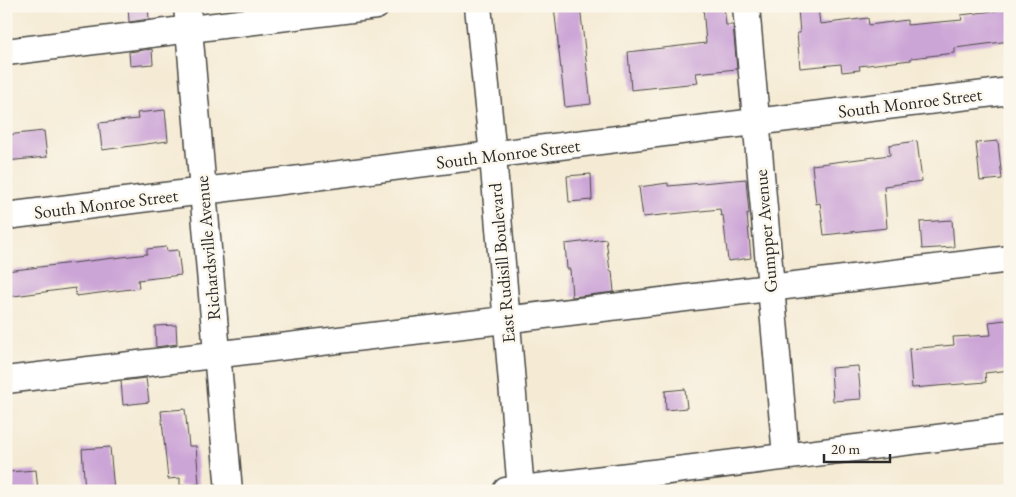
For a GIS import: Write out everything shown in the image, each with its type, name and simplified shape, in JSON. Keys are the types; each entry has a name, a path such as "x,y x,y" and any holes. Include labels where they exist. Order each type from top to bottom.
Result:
{"street":[{"path":"6,52 188,18 376,6"},
{"name":"East Rudisill Boulevard","path":"478,6 506,319 516,490"},
{"name":"Gumpper Avenue","path":"746,6 786,456"},
{"name":"Richardsville Avenue","path":"188,18 229,491"},
{"name":"South Monroe Street","path":"6,216 492,156 756,120 1010,91"},
{"path":"6,380 1010,259"},
{"path":"516,490 1010,429"}],"building":[{"path":"128,6 148,6 149,19 129,22"},
{"path":"554,6 580,6 591,104 565,107"},
{"path":"703,6 724,6 726,25 733,25 737,69 696,73 698,83 631,90 628,52 706,43"},
{"path":"818,7 820,24 868,18 869,25 907,20 907,25 962,20 961,15 1010,9 1010,41 955,48 955,53 859,66 860,70 842,72 841,64 800,68 797,33 800,33 798,9"},
{"path":"152,49 153,64 130,66 129,52"},
{"path":"165,110 168,141 102,150 99,123 138,119 137,113"},
{"path":"44,131 47,157 6,161 6,135"},
{"path":"917,141 922,181 884,186 887,228 824,235 820,203 816,204 812,165 890,155 889,145"},
{"path":"998,141 1002,179 980,181 976,143"},
{"path":"591,174 592,200 569,202 567,176"},
{"path":"746,179 751,258 728,261 723,215 721,216 720,209 643,217 639,187 668,183 668,186"},
{"path":"952,220 954,247 922,249 920,222"},
{"path":"606,239 614,292 572,297 570,269 567,269 565,244"},
{"path":"166,247 167,251 178,250 181,275 138,280 139,288 76,296 75,288 6,297 6,271 147,254 147,249"},
{"path":"1006,320 1008,338 1010,338 1010,370 985,373 986,382 912,388 909,349 954,345 953,337 991,335 989,322"},
{"path":"176,325 177,344 156,347 155,326"},
{"path":"858,366 861,399 833,401 831,368"},
{"path":"146,378 149,402 123,405 121,381"},
{"path":"685,389 687,408 666,410 665,391"},
{"path":"185,409 189,446 196,446 199,484 180,486 180,478 168,479 161,411"},
{"path":"110,447 114,491 85,491 82,449"},
{"path":"36,470 38,491 11,491 9,472"}]}
